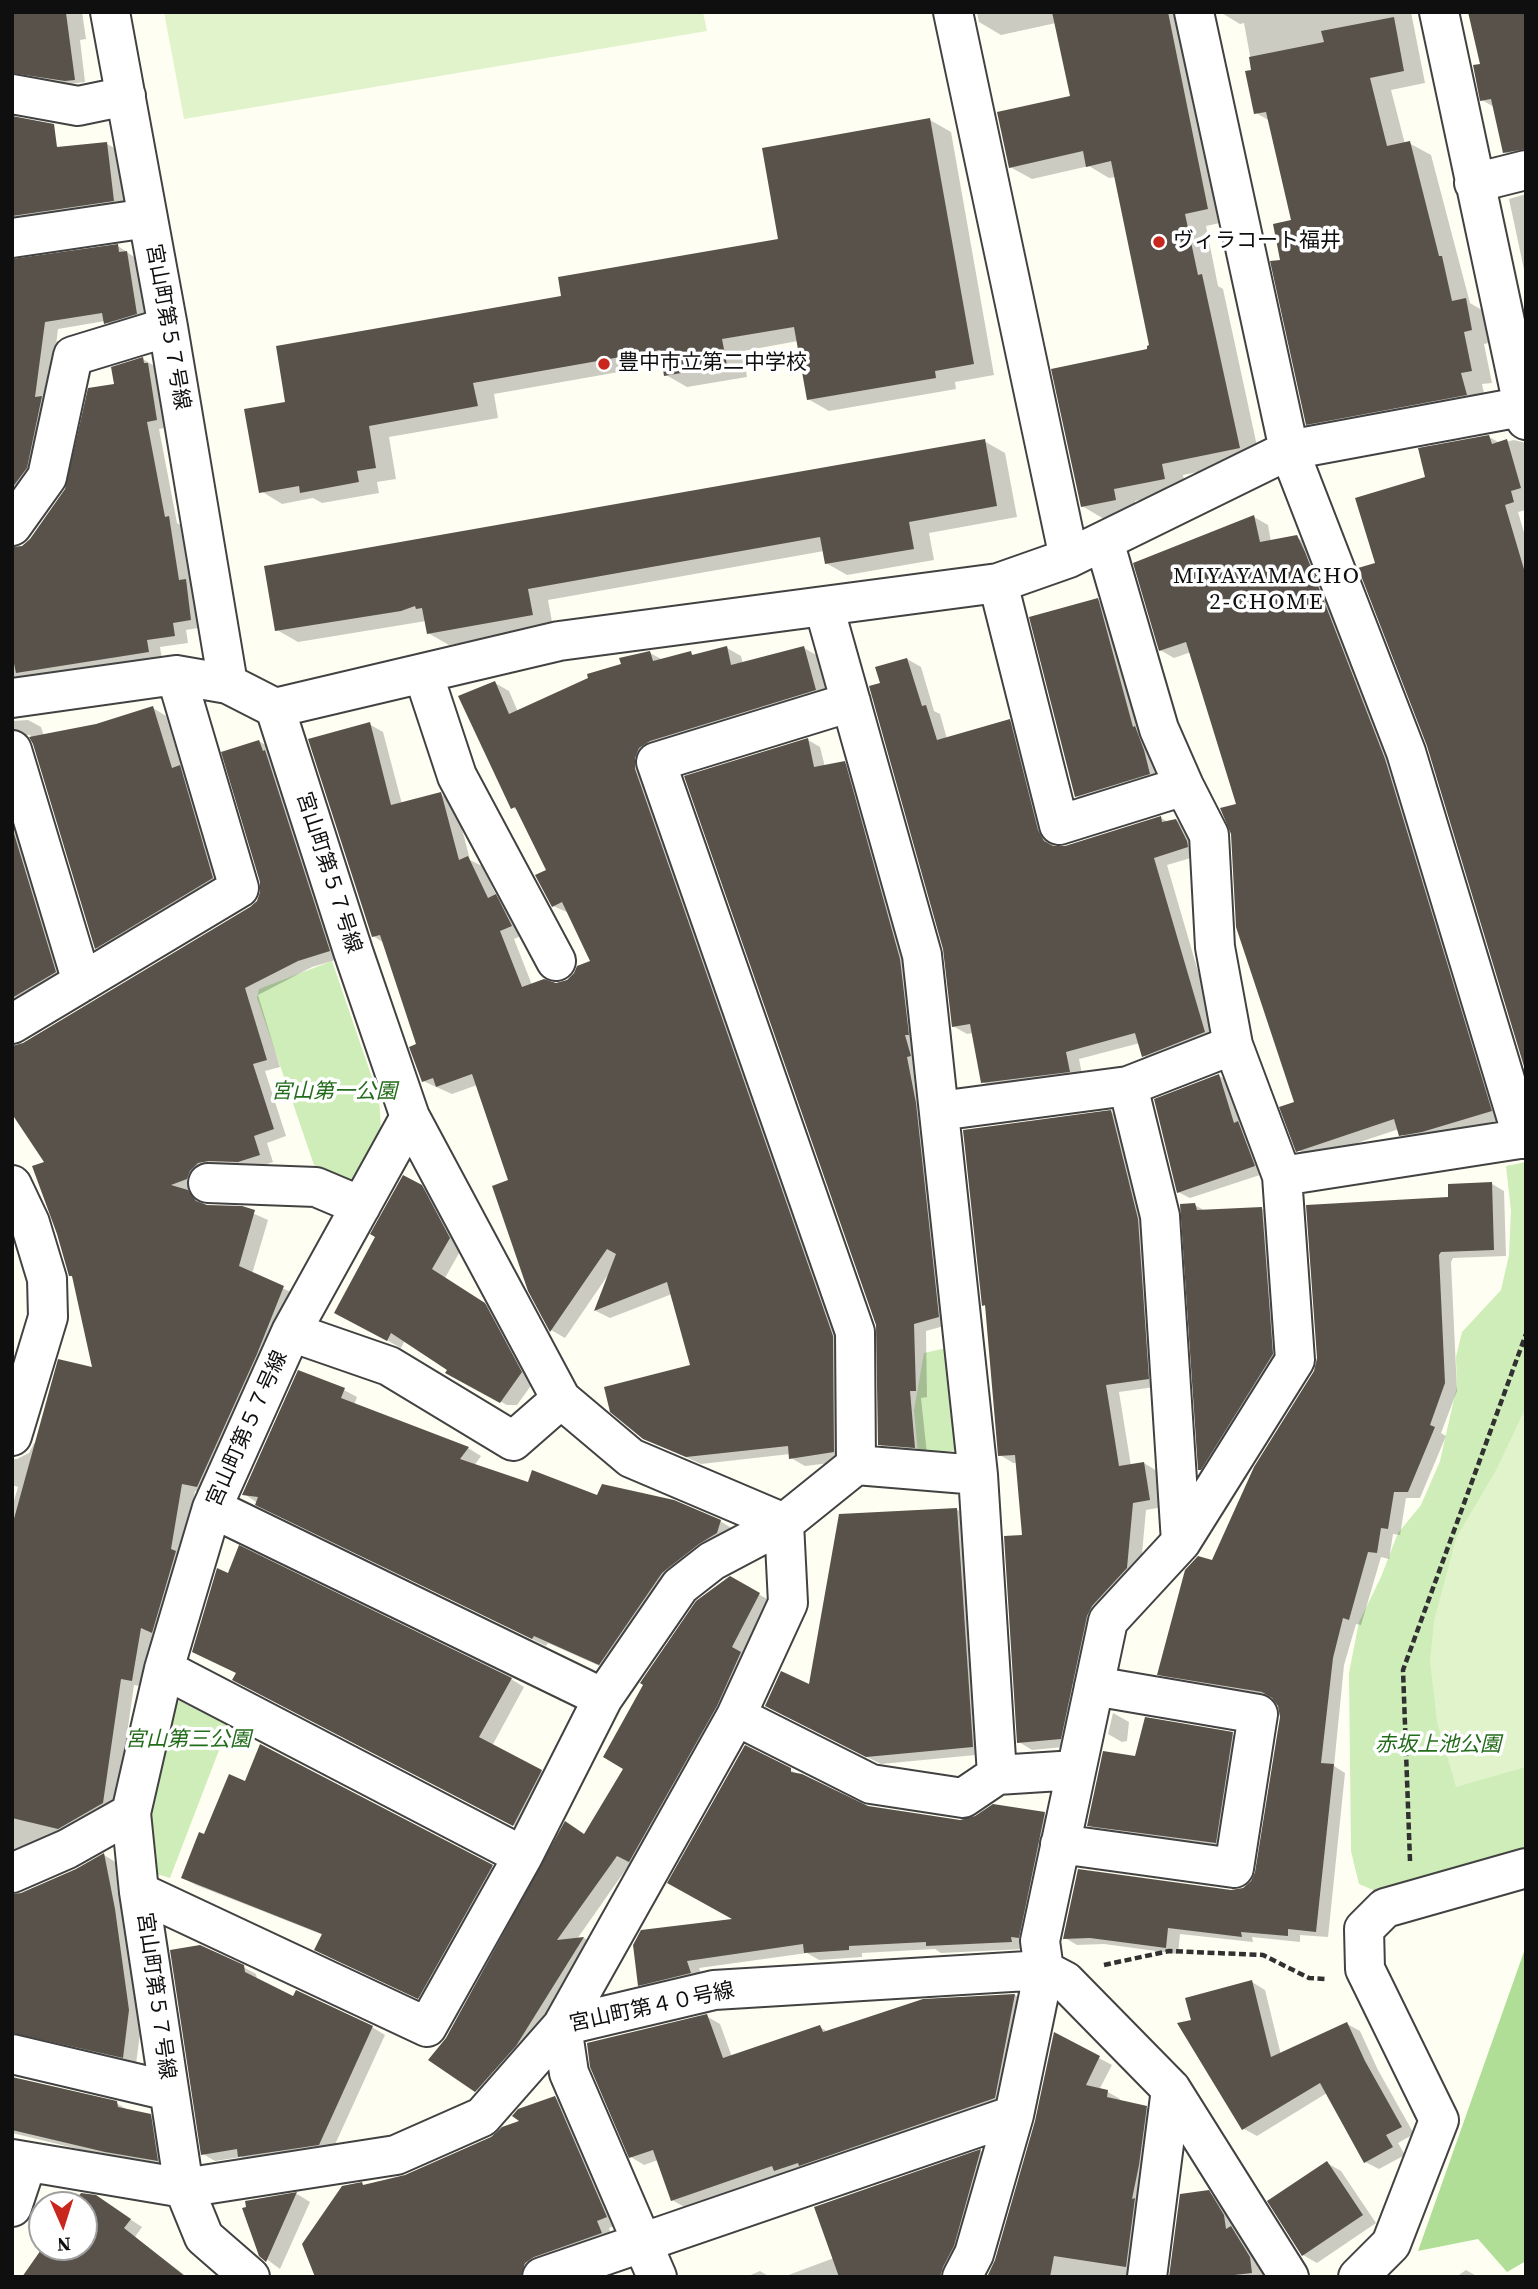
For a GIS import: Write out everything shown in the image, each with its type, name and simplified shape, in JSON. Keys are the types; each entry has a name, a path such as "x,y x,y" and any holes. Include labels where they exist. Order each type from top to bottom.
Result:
{"street":[{"name":"宮山町第５７号線","path":"110,12 168,327 228,684"},
{"path":"953,12 1069,558"},
{"path":"1194,12 1289,450 1406,752 1524,1139 1282,1176"},
{"path":"12,698 176,675 228,684 275,708 559,642 998,583 1069,558 1289,450 1524,411 1439,12"},
{"path":"12,94 78,106 126,96"},
{"path":"1474,183 1526,170"},
{"path":"12,238 148,218"},
{"path":"12,526 47,477 73,356 168,327"},
{"path":"962,2277 974,2254 1014,2115 1044,1970 1040,1941 1108,1621 1181,1542 1295,1360 1282,1176 1233,1045 1215,947 1209,835 1159,729 1104,541"},
{"path":"998,583 1059,825 1184,786"},
{"path":"824,607 922,955 978,1475 997,1775"},
{"path":"422,673 457,776 556,961"},
{"path":"12,1024 239,888 176,675"},
{"path":"851,702 656,762 855,1332 856,1465"},
{"name":"宮山町第５７号線","path":"250,2277 204,2237 184,2188 139,1892 131,1813 164,1669 212,1508 291,1332 410,1116 353,951 275,708"},
{"path":"12,750 82,982"},
{"path":"939,1111 1128,1086 1233,1045"},
{"path":"1128,1086 1160,1216 1181,1542"},
{"path":"410,1116 561,1399 631,1458 785,1523"},
{"path":"208,1183 316,1186 361,1206"},
{"path":"12,1185 21,1224 47,1279 48,1317 12,1436"},
{"path":"291,1332 389,1366 513,1441 561,1399"},
{"path":"139,1892 427,2027 523,1856 603,1698 680,1586 712,1561 785,1523 856,1465 978,1475"},
{"path":"212,1508 603,1698"},
{"path":"650,2260 569,2073 562,2026 736,1716 788,1603 785,1523"},
{"path":"164,1669 523,1856"},
{"path":"1060,1844 1234,1868 1258,1714 1094,1686"},
{"path":"736,1716 871,1784 963,1798 997,1775 1076,1770"},
{"path":"12,1873 67,1849 131,1813"},
{"path":"1358,2277 1391,2244 1439,2120 1365,1969 1364,1929 1385,1908 1526,1868"},
{"path":"1044,1970 1065,1981 1171,2089 1289,2277"},
{"name":"宮山町第４０号線","path":"20,2161 184,2188 396,2155 482,2117 562,2026 714,1990 1044,1970"},
{"path":"12,2053 169,2091"},
{"path":"1146,2277 1171,2089"},
{"path":"542,2277 650,2260 1014,2115"},
{"path":"12,2207 20,2161"}],"path":[{"path":"1412,1900 1403,1670 1526,1334"},
{"path":"1091,1968 1169,1951 1263,1955 1309,1978"}],"green space":[{"path":"164,12 703,12 707,31 184,119"},
{"name":"宮山第一公園","path":"332,961 379,1098 381,1128 352,1183 314,1165 257,998 259,989"},
{"name":"赤坂上池公園","path":"1526,1162 1526,1852 1378,1892 1359,1884 1351,1851 1349,1673 1359,1622 1398,1533 1421,1505 1440,1461 1457,1386 1456,1357 1462,1332 1501,1290 1509,1255 1511,1211 1506,1166"},
{"path":"951,1347 961,1450 918,1454 914,1410 924,1353"},
{"path":"1526,1407 1526,1767 1456,1787 1437,1722 1430,1661 1434,1621 1456,1538 1496,1470"},
{"name":"宮山第三公園","path":"180,1701 229,1724 170,1878 150,1872 145,1801 165,1707"},
{"path":"1526,1946 1526,2261 1507,2272 1478,2239 1418,2251"}],"building":[{"path":"12,12 66,13 75,80 12,73"},
{"path":"1052,12 1168,12 1208,209 1185,214 1198,275 1202,274 1240,448 1162,464 1165,479 1114,489 1116,500 1081,507 1051,369 1147,349 1149,345 1111,161 1086,167 1083,151 1009,168 997,112 1070,96"},
{"path":"1468,12 1526,12 1526,149 1503,153 1491,99 1480,101 1473,65 1480,64"},
{"path":"1394,17 1404,71 1370,78 1387,146 1410,141 1452,301 1466,298 1472,330 1464,332 1472,371 1461,373 1467,395 1306,425 1270,261 1280,260 1273,224 1291,220 1266,112 1254,114 1245,71 1251,70 1249,57 1324,42 1321,31"},
{"path":"12,116 54,124 57,147 107,142 114,201 12,216"},
{"path":"930,118 974,364 935,371 936,378 807,400 794,327 722,339 727,365 664,376 660,350 473,383 478,406 369,426 376,468 357,471 359,482 300,493 299,486 259,493 244,409 285,402 276,346 561,296 558,277 778,239 762,148"},
{"path":"118,244 119,252 127,251 137,314 104,324 102,313 45,322 35,397 42,396 27,468 12,488 12,259"},
{"path":"143,357 144,363 148,363 157,420 147,422 165,517 169,516 179,580 186,579 191,620 173,623 175,636 147,640 149,652 16,673 12,654 12,547 22,546 30,539 65,489 88,388 114,384 111,367"},
{"path":"1489,435 1492,444 1507,439 1521,488 1511,491 1514,502 1505,505 1526,576 1526,1073 1427,746 1358,568 1375,563 1355,498 1425,477 1418,448"},
{"path":"985,439 997,506 909,522 914,549 825,564 820,537 528,589 533,615 427,634 422,608 416,609 415,606 401,611 275,631 264,566"},
{"path":"1254,515 1260,542 1297,535 1305,552 1385,759 1492,1111 1422,1132 1399,1136 1394,1119 1296,1152 1279,1107 1294,1102 1236,927 1231,834 1220,808 1236,804 1186,642 1159,651 1133,563"},
{"path":"1098,598 1133,727 1135,726 1144,750 1150,774 1075,797 1029,617"},
{"path":"727,646 731,665 804,646 816,690 650,741 639,748 635,769 833,1336 834,1452 789,1459 788,1446 686,1457 643,1439 610,1412 604,1387 690,1365 667,1282 594,1311 616,1254 607,1249 550,1332 528,1291 492,1186 508,1180 472,1074 436,1087 433,1078 422,1082 409,1047 416,1044 380,935 372,937 308,739 370,722 391,805 441,792 459,860 468,856 488,898 496,894 512,926 500,931 522,987 544,979 556,983 567,980 577,966 590,961 562,902 552,907 535,875 546,870 515,807 511,809 458,696 495,681 509,714 588,678 587,674 621,664 619,658 650,651 653,661 691,651 692,655"},
{"path":"907,658 922,706 926,705 937,740 1010,719 1038,830 1044,841 1053,846 1065,846 1161,816 1162,822 1176,819 1188,847 1154,858 1205,1032 1142,1057 1135,1033 1066,1052 1070,1072 981,1083 970,1024 952,1027 943,949 869,686 880,683 875,667"},
{"path":"153,706 172,768 180,765 213,878 95,949 29,737 96,724"},
{"path":"808,738 814,767 845,761 900,959 909,1035 905,1035 911,1056 907,1057 916,1103 939,1317 914,1324 916,1391 910,1391 915,1448 878,1445 876,1325 684,776"},
{"path":"259,740 263,751 265,750 330,951 298,961 245,988 267,1060 253,1064 274,1129 254,1136 260,1155 238,1162 198,1163 187,1179 171,1185 188,1190 196,1201 207,1205 242,1206 255,1210 239,1266 284,1286 257,1354 197,1487 182,1484 171,1549 176,1551 152,1633 141,1628 132,1681 121,1679 103,1803 58,1829 12,1818 12,1526 58,1359 92,1367 72,1276 69,1276 32,1166 44,1162 12,1114 12,1046 23,1043 257,901 260,882 221,752"},
{"path":"12,827 56,972 12,998"},
{"path":"1219,1074 1234,1123 1238,1121 1255,1166 1177,1193 1154,1099"},
{"path":"1111,1110 1138,1219 1149,1379 1106,1385 1119,1466 1144,1462 1150,1500 1133,1503 1127,1568 1092,1606 1087,1616 1061,1739 1017,1743 1004,1536 1022,1535 1015,1455 998,1456 985,1305 982,1306 963,1130"},
{"path":"403,1175 422,1185 450,1238 432,1269 485,1303 522,1372 500,1403 445,1373 447,1370 391,1333 387,1341 334,1313 375,1237 370,1234"},
{"path":"1492,1182 1494,1250 1441,1252 1439,1255 1445,1383 1430,1425 1435,1427 1408,1492 1394,1492 1388,1529 1381,1528 1377,1553 1368,1552 1349,1620 1343,1618 1333,1658 1321,1763 1334,1764 1316,1932 1288,1929 1288,1936 1241,1932 1242,1937 1168,1928 1166,1948 1090,1938 1063,1939 1078,1869 1231,1890 1243,1888 1251,1881 1255,1872 1280,1717 1278,1706 1262,1692 1157,1675 1185,1570 1198,1556 1212,1560 1254,1467 1314,1371 1317,1358 1306,1205 1448,1197 1448,1184"},
{"path":"1195,1203 1197,1210 1262,1207 1273,1354 1201,1470 1198,1470 1180,1204"},
{"path":"298,1370 345,1388 341,1398 469,1447 460,1459 528,1482 532,1470 597,1495 602,1484 674,1500 721,1520 717,1533 662,1573 599,1665 534,1636 532,1639 255,1505 258,1497 242,1495"},
{"path":"957,1508 973,1747 866,1757 765,1706 781,1671 809,1684 839,1514"},
{"path":"239,1545 512,1678 479,1737 542,1770 513,1826 232,1680 236,1673 192,1652 217,1568 228,1573"},
{"path":"730,1576 760,1593 732,1647 741,1652 717,1706 629,1862 617,1856 557,1940 584,1937 516,2046 475,2092 428,2060 446,2038 565,1821 584,1834 623,1769 603,1757 643,1685 640,1683 696,1601"},
{"path":"1145,1717 1233,1732 1216,1843 1087,1826 1103,1751 1135,1756"},
{"path":"260,1744 493,1865 418,1999 314,1950 322,1934 181,1878 199,1832 204,1834 229,1774 245,1781"},
{"path":"745,1745 791,1768 791,1772 802,1774 868,1806 960,1820 975,1816 993,1804 1045,1812 1019,1938 1011,1937 1012,1942 926,1946 926,1942 849,1946 849,1950 804,1953 803,1944 687,1961 691,1973 638,1986 633,1945 641,1930 732,1919 667,1883"},
{"path":"104,1853 129,2010 123,2058 12,2033 12,1894 21,1893 76,1869"},
{"path":"200,1945 244,1965 245,1972 293,1996 296,1990 373,2026 319,2145 238,2157 237,2149 201,2155 170,1950"},
{"path":"1252,1980 1271,2057 1347,2022 1365,2061 1402,2127 1386,2135 1393,2147 1364,2163 1320,2083 1242,2130 1177,2023 1191,2020 1185,1998"},
{"path":"1015,1994 995,2098 799,2166 798,2163 774,2171 772,2166 671,2201 653,2150 629,2158 590,2067 587,2043 707,2014 723,2058 820,2025 823,2032 923,1999"},
{"path":"1054,2032 1100,2056 1086,2085 1108,2090 1107,2097 1147,2106 1132,2199 1135,2198 1126,2267 1054,2256 1050,2277 987,2277 995,2260 1035,2121"},
{"path":"12,2077 117,2101 118,2107 151,2114 158,2161 105,2152 12,2130"},
{"path":"555,2096 607,2217 597,2221 602,2233 534,2257 525,2263 521,2277 315,2277 302,2244 342,2186 362,2182 363,2185 405,2175 491,2137 502,2127 519,2121 512,2116 518,2109"},
{"path":"981,2149 954,2246 940,2277 839,2277 814,2207"},
{"path":"1327,2161 1363,2215 1302,2256 1267,2201"},
{"path":"1209,2190 1224,2215 1226,2229 1231,2226 1250,2257 1252,2273 1217,2277 1169,2277 1180,2194"},
{"path":"297,2192 266,2262 259,2256 242,2208 246,2207 245,2201"},
{"path":"98,2196 131,2219 124,2228 186,2277 22,2277 33,2261 98,2261"}],"place":[{"name":"ヴィラコート福井","path":"1159,242"},
{"name":"豊中市立第二中学校","path":"604,364"}],"district":[{"name":"MIYAYAMACHO 2-CHOME","path":"1267,590"}]}
